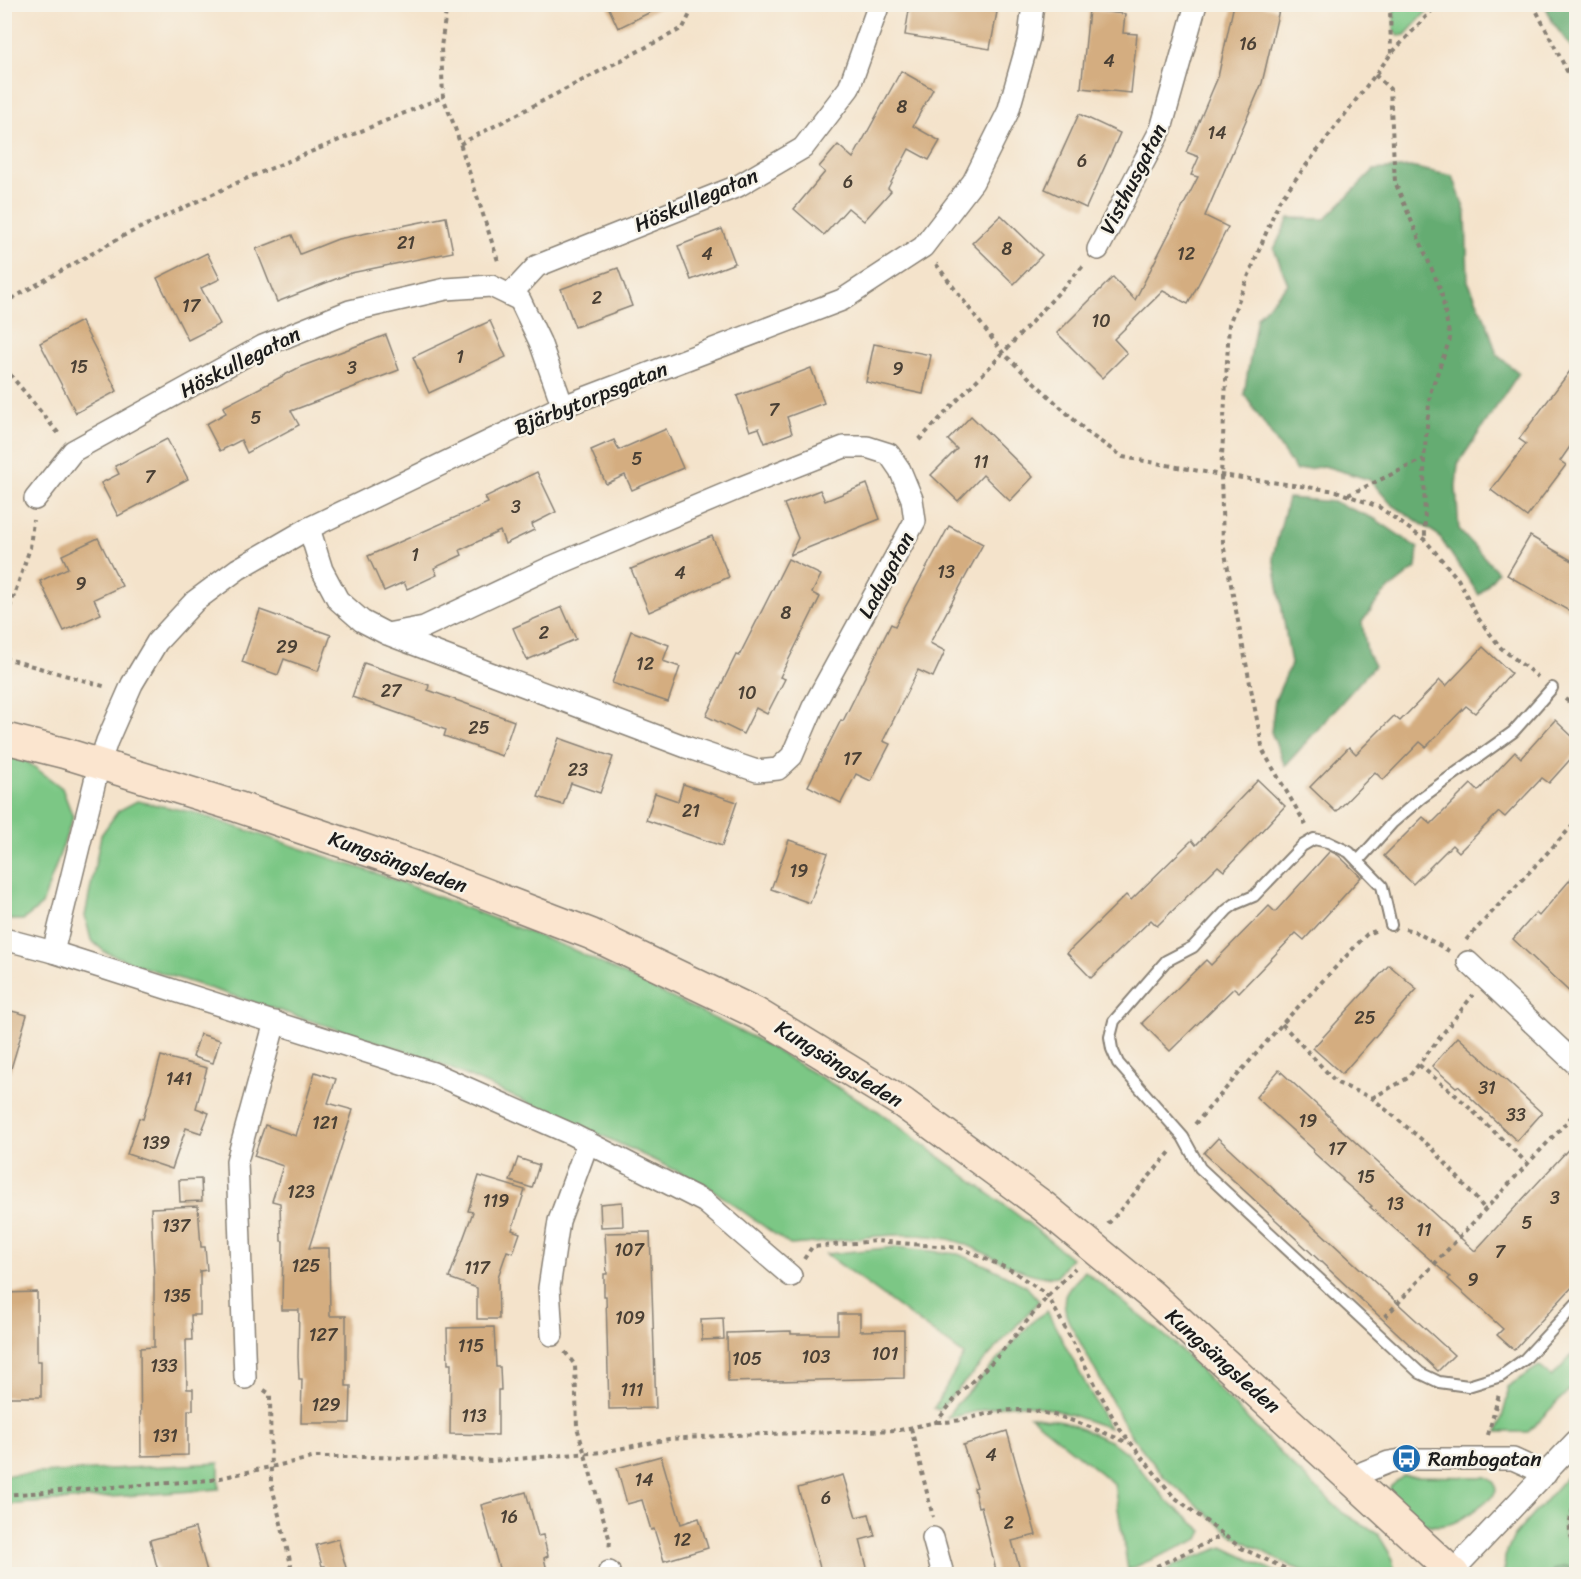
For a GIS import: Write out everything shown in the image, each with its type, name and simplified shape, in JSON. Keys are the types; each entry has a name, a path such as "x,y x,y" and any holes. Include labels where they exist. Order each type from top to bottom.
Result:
{"main road":[{"name":"Kungsängsleden","path":"4,738 238,807 416,867 591,934 756,1013 903,1103 1043,1206 1150,1295 1353,1480 1452,1574"}],"street":[{"name":"Höskullegatan","path":"35,499 73,451 263,346 350,311 446,289 491,286 510,295 537,266 738,186 803,148 849,88 879,4"},
{"name":"Bjärbytorpsgatan","path":"99,765 128,693 157,642 195,601 238,569 309,528 563,407 842,300 923,247 973,182 1008,112 1029,38 1033,4"},
{"name":"Visthusgatan","path":"1098,249 1161,129 1196,4"},
{"path":"510,295 520,300 540,342 563,407"},
{"name":"Ladugatan","path":"309,528 322,570 338,600 362,621 387,634 757,771 778,769 792,756 813,707 915,521 912,499 900,470 889,454 867,447 844,447 549,568 424,627 387,634"},
{"path":"53,952 99,765"},
{"path":"4,939 53,952 433,1073 588,1142 705,1202 791,1276"},
{"path":"1461,958 1576,1064"},
{"path":"245,1378 237,1161 275,1023"},
{"path":"552,1335 549,1288 559,1221 588,1142"},
{"path":"1452,1574 1576,1441"},
{"path":"1353,1480 1389,1462 1407,1459 1513,1459 1546,1474"},
{"path":"933,1538 943,1575"}],"lane":[{"path":"1358,861 1392,823 1421,798 1514,732 1552,688"},
{"path":"1391,926 1382,886 1349,852 1328,842 1314,839 1302,846 1254,896 1227,910 1193,947 1166,961 1114,1021 1110,1037 1118,1063 1184,1137 1200,1168 1420,1373 1439,1382 1468,1386 1501,1376 1525,1359 1576,1304"}],"path":[{"path":"447,4 441,47 443,97 510,295"},
{"path":"460,144 683,28 695,4"},
{"path":"1390,4 1391,54"},
{"path":"1314,839 1263,751 1223,543 1221,475 1229,324 1279,201 1391,54 1438,4"},
{"path":"1533,4 1567,71 1576,76"},
{"path":"1375,75 1390,89 1395,182 1441,291 1450,339 1430,393 1424,459 1425,540"},
{"path":"4,303 123,236 243,180 443,97"},
{"path":"923,247 1003,354 1088,433 1123,457 1221,475 1336,491 1379,507 1425,540 1458,579 1478,618 1501,648 1576,707"},
{"path":"919,440 1003,354 1098,249"},
{"path":"4,367 73,451"},
{"path":"1347,495 1424,459"},
{"path":"4,625 30,548 35,499"},
{"path":"4,658 128,693"},
{"path":"1104,1229 1282,1024 1367,934 1391,926 1414,930 1461,958 1576,822"},
{"path":"1372,1098 1408,1078 1486,979"},
{"path":"1282,1024 1337,1083 1372,1098 1433,1149 1485,1209"},
{"path":"1419,1065 1459,1098 1528,1164"},
{"path":"1374,1330 1576,1112"},
{"path":"791,1276 812,1247 876,1241 961,1248 1013,1271 1048,1296 1118,1427 1173,1496 1241,1548 1297,1575"},
{"path":"936,1422 960,1393 998,1356 1048,1296 1076,1268"},
{"path":"552,1335 575,1365 577,1426 610,1541 609,1573"},
{"path":"1480,1436 1489,1435 1498,1402 1501,1376"},
{"path":"245,1378 270,1394 271,1482 291,1564 287,1575"},
{"path":"4,1495 211,1480 316,1457 375,1456 491,1461 603,1452 669,1439 734,1434 900,1430 936,1422 952,1422 1017,1410 1056,1415 1130,1443"},
{"path":"911,1428 933,1512 933,1538"},
{"path":"1576,1500 1569,1521 1572,1539 1576,1544"},
{"path":"1140,1575 1224,1534"}],"green space":[{"path":"1394,4 1433,5 1405,35 1399,36 1394,32"},
{"path":"1545,5 1576,5 1576,54 1553,23"},
{"path":"1410,167 1453,176 1466,214 1468,281 1487,323 1497,355 1519,373 1458,464 1456,487 1459,530 1498,572 1479,595 1438,535 1391,504 1370,480 1324,466 1296,471 1244,394 1257,317 1288,284 1274,249 1289,218 1325,219 1374,170"},
{"path":"1288,498 1335,502 1375,519 1418,548 1416,568 1382,595 1362,622 1367,652 1374,666 1285,766 1271,732 1275,700 1291,664 1273,556"},
{"path":"4,755 25,760 62,788 73,817 42,905 23,920 5,920"},
{"path":"137,801 192,812 387,877 574,950 754,1038 878,1111 1027,1222 1071,1258 1057,1276 1045,1276 1020,1270 959,1242 939,1237 875,1236 790,1245 706,1185 603,1136 424,1057 143,967 105,952 91,940 85,916 101,835 118,811"},
{"path":"896,1247 958,1254 990,1267 1026,1286 1039,1301 939,1410 934,1408 964,1355 826,1254"},
{"path":"1085,1271 1174,1343 1293,1466 1343,1513 1378,1534 1393,1559 1394,1574 1313,1574 1290,1566 1232,1535 1164,1477 1128,1431 1068,1320 1064,1304 1066,1293"},
{"path":"1047,1311 1109,1428 1048,1408 1023,1405 994,1407 947,1418 953,1408 1036,1318"},
{"path":"1576,1351 1576,1383 1528,1432 1498,1432 1507,1399 1507,1387 1539,1366 1552,1377"},
{"path":"1030,1416 1063,1421 1112,1442 1128,1454 1167,1501 1203,1531 1199,1539 1128,1570 1114,1484"},
{"path":"219,1463 219,1489 5,1505 5,1475"},
{"path":"1576,1466 1576,1494 1570,1501 1564,1519 1564,1536 1576,1555 1576,1572 1566,1566 1554,1570 1552,1574 1504,1574 1505,1557 1514,1536"},
{"path":"1403,1476 1487,1477 1494,1482 1496,1490 1493,1496 1458,1521 1439,1526 1428,1525 1413,1517 1390,1494 1390,1487"},
{"path":"1223,1547 1280,1574 1164,1574 1175,1565"},
{"path":"1566,1566 1576,1574 1552,1574 1553,1570"}],"building":[{"path":"607,4 667,4 618,28"},
{"path":"910,4 954,4 997,12 990,49 905,35"},
{"path":"1234,4 1255,4 1279,10 1262,83 1205,216 1228,227 1188,304 1163,291 1114,339 1127,353 1102,378 1057,333 1113,277 1135,300 1198,177 1191,175 1199,157 1186,152 1218,77"},
{"path":"1089,10 1125,14 1123,33 1137,34 1131,93 1081,88"},
{"path":"901,71 933,89 913,126 940,141 929,160 909,149 888,188 891,191 864,221 848,208 824,235 794,209 825,172 819,167 838,145 853,158"},
{"path":"1079,114 1120,133 1086,208 1045,189"},
{"path":"1001,215 1042,255 1014,284 972,243"},
{"path":"446,217 453,252 351,273 277,302 256,249 292,235 300,254 338,239"},
{"path":"722,229 735,263 691,280 678,246"},
{"path":"207,253 220,279 201,288 220,324 188,340 157,278"},
{"path":"618,268 632,306 575,327 561,289"},
{"path":"81,321 117,391 76,413 40,343"},
{"path":"490,321 506,357 429,393 413,357"},
{"path":"386,335 399,370 291,411 299,425 247,453 241,440 220,451 206,424 226,413 223,407 300,367"},
{"path":"874,344 931,355 923,394 866,382"},
{"path":"1576,363 1576,438 1560,461 1566,465 1527,517 1491,490 1526,444 1519,439"},
{"path":"811,368 824,403 787,417 792,433 765,443 759,428 750,431 737,396"},
{"path":"971,416 1033,477 1010,501 983,475 958,501 931,475 957,449 948,440"},
{"path":"666,429 683,468 632,490 625,475 606,484 591,450 614,440 619,450"},
{"path":"167,439 188,479 118,516 101,483 119,474 115,466"},
{"path":"537,472 556,512 532,524 534,530 505,544 500,531 460,550 462,555 434,568 437,575 407,589 404,582 384,591 368,556 488,503 485,497"},
{"path":"867,484 880,519 790,555 798,538 784,504 820,490 825,501"},
{"path":"949,526 983,544 930,643 945,651 933,677 918,670 883,741 890,744 871,781 856,774 841,803 808,786 891,624 895,626"},
{"path":"712,536 729,577 649,612 631,569"},
{"path":"1530,536 1576,563 1576,615 1507,575"},
{"path":"98,538 122,586 94,599 101,614 64,631 40,581 68,568 62,555"},
{"path":"788,559 821,575 812,593 820,597 780,677 785,679 767,714 756,708 743,734 706,716"},
{"path":"562,607 576,639 527,660 513,628"},
{"path":"260,610 331,635 318,671 284,659 278,675 242,662"},
{"path":"631,631 669,645 663,661 680,667 668,702 612,683"},
{"path":"1483,647 1511,673 1475,713 1466,706 1426,747 1420,742 1383,780 1375,772 1336,812 1310,787 1349,747 1356,754 1394,716 1400,721 1440,680 1446,686"},
{"path":"364,663 429,685 428,690 514,721 502,756 444,736 446,730 352,697"},
{"path":"1555,720 1576,740 1576,753 1549,783 1542,778 1505,817 1499,812 1459,852 1452,845 1413,884 1384,856 1423,817 1431,824 1471,784 1478,791 1515,752 1521,758"},
{"path":"559,738 613,757 600,793 571,783 563,805 538,797"},
{"path":"1258,780 1285,806 1224,871 1218,866 1157,926 1151,920 1091,978 1067,953 1126,895 1131,900 1192,840 1196,845"},
{"path":"683,784 737,802 722,846 646,820 655,793 678,801"},
{"path":"789,840 828,853 810,903 771,889"},
{"path":"1330,851 1338,855 1361,877 1304,940 1296,933 1239,992 1234,988 1170,1051 1142,1023 1206,960 1211,965 1269,906 1275,912"},
{"path":"1576,873 1576,998 1513,939 1536,913 1539,916"},
{"path":"1389,965 1417,989 1342,1074 1313,1048"},
{"path":"4,1009 27,1015 10,1072 4,1071"},
{"path":"200,1034 220,1040 213,1063 193,1057"},
{"path":"1458,1037 1542,1113 1517,1141 1458,1086 1456,1087 1432,1066"},
{"path":"161,1056 207,1068 196,1108 209,1113 201,1133 186,1128 172,1169 127,1154 139,1118 143,1119"},
{"path":"1279,1070 1475,1251 1576,1141 1576,1283 1514,1350 1497,1335 1503,1329 1448,1279 1450,1277 1370,1207 1372,1206 1256,1097"},
{"path":"315,1072 336,1079 328,1103 353,1110 309,1248 329,1248 330,1316 346,1316 346,1386 351,1386 350,1423 301,1423 302,1379 299,1379 298,1357 299,1310 282,1310 283,1241 281,1241 280,1203 272,1201 283,1166 254,1156 265,1125 296,1136"},
{"path":"1218,1138 1454,1355 1438,1371 1204,1153"},
{"path":"518,1158 539,1165 532,1188 510,1181"},
{"path":"479,1176 525,1190 512,1230 520,1233 513,1253 507,1251 498,1277 499,1319 477,1319 477,1288 449,1278 473,1212 468,1211"},
{"path":"201,1179 202,1201 180,1202 179,1180"},
{"path":"622,1202 623,1226 601,1227 600,1204"},
{"path":"198,1206 201,1247 205,1247 207,1270 200,1271 200,1315 191,1315 192,1340 186,1340 187,1389 193,1389 193,1410 188,1410 188,1455 141,1456 140,1348 154,1347 151,1208"},
{"path":"650,1232 656,1408 609,1409 606,1296 604,1296 604,1274 607,1274 605,1233"},
{"path":"37,1292 37,1361 41,1361 41,1397 4,1397 4,1293"},
{"path":"838,1314 860,1314 860,1331 904,1330 904,1378 728,1382 727,1333 791,1331 791,1334 838,1334"},
{"path":"723,1318 724,1339 702,1340 701,1319"},
{"path":"494,1327 496,1367 500,1367 501,1390 498,1390 498,1435 450,1434 451,1364 448,1364 447,1328"},
{"path":"1007,1431 1036,1535 1012,1541 1020,1570 997,1575 981,1506 978,1507 974,1488 977,1487 963,1445"},
{"path":"661,1456 681,1524 699,1518 708,1548 664,1561 642,1500 627,1504 617,1468"},
{"path":"843,1475 856,1517 869,1514 875,1536 860,1540 869,1575 822,1575 798,1488"},
{"path":"526,1492 538,1536 543,1535 548,1556 544,1558 548,1575 501,1575 481,1505"},
{"path":"195,1528 208,1575 159,1575 150,1540"},
{"path":"338,1539 348,1575 327,1575 316,1545"}],"place":[{"name":"Rambogatan","path":"1407,1459"}]}
